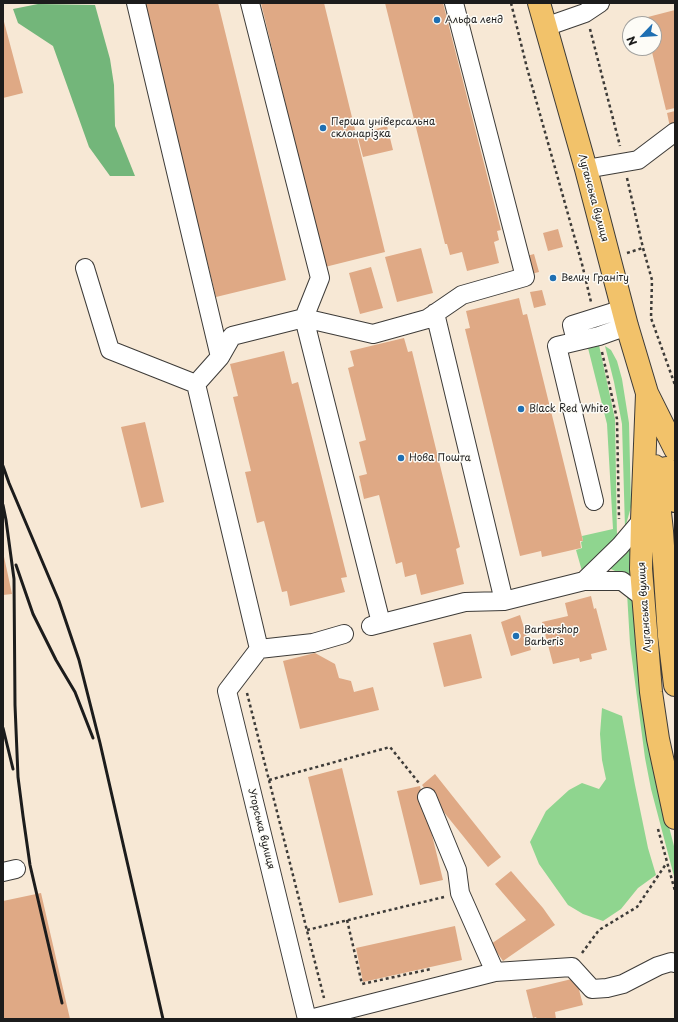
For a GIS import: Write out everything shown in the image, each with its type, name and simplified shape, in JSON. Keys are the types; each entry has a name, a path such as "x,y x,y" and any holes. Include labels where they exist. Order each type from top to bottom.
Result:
{"main road":[{"name":"Луганська вулиця","path":"539,3 647,393 675,449"},
{"name":"Луганська вулиця","path":"647,393 641,569 652,698 658,739 675,818"},
{"path":"647,393 675,501"},
{"path":"647,393 662,531 675,685"}],"street":[{"path":"136,3 220,357"},
{"path":"250,3 320,278 304,318 375,625 465,602 504,601 584,581 622,581 644,598"},
{"path":"196,384 220,357 232,336 304,318 373,334 427,319 462,295 525,277 454,3"},
{"path":"545,27 585,13 600,3"},
{"path":"586,169 638,160 675,132"},
{"path":"85,268 110,350 196,384"},
{"path":"435,313 504,601"},
{"path":"594,501 557,346 595,318 625,317"},
{"path":"574,333 599,336 625,317"},
{"path":"196,384 260,649 313,643 344,634"},
{"path":"584,581 620,546 642,520"},
{"name":"Угорська вулиця","path":"260,649 227,691 309,1019"},
{"path":"427,796 457,870 460,893 496,972"},
{"path":"309,1019 496,972 572,967 592,989 607,988 623,984 658,966 670,962 675,963"}],"path":[{"path":"511,3 527,68 582,264 595,318"},
{"path":"589,28 624,162 643,248 652,280 651,318 675,385"},
{"path":"626,253 643,248"},
{"path":"599,336 617,419 619,520"},
{"path":"242,671 328,1014"},
{"path":"269,780 390,747 421,785 427,796"},
{"path":"572,967 599,930 637,906 667,864"},
{"path":"307,930 460,893"},
{"path":"347,920 362,984 432,968"}],"green space":[{"path":"38,4 95,5 110,59 114,85 115,126 135,176 110,176 89,147 53,46 18,23 13,9"},
{"path":"587,344 599,345 615,419 617,537 582,571 576,550 582,548 582,536 613,529 607,424"},
{"path":"605,346 611,350 617,361 622,379 629,423 631,507 625,528 622,424"},
{"path":"631,542 633,577 621,574 609,568"},
{"path":"627,593 635,606 659,788 675,850 675,880 651,789 645,758 630,644"},
{"path":"602,708 622,716 648,848 656,875 638,888 621,909 603,921 583,914 568,905 539,864 530,842 546,811 569,790 582,783 599,789 606,779 602,760 600,734"}],"building":[{"path":"143,3 218,3 286,280 216,297"},
{"name":"Перша універсальна склонарізка","path":"261,3 324,3 385,252 325,267"},
{"path":"385,3 443,3 501,230 497,231 499,240 494,242 499,263 467,271 462,252 450,255 447,244 445,244"},
{"path":"675,10 675,108 666,110 653,56 662,56 662,16 652,16"},
{"path":"3,18 23,93 3,98"},
{"path":"675,111 675,125 670,127 667,113"},
{"path":"387,126 393,150 363,157 357,134"},
{"path":"558,229 563,247 548,251 543,233"},
{"path":"421,248 433,293 397,302 385,257"},
{"path":"534,254 539,272 527,275 523,257"},
{"path":"371,267 383,308 360,314 349,273"},
{"path":"542,290 546,305 534,308 530,292"},
{"path":"519,298 523,315 527,314 583,541 580,541 581,548 542,557 541,551 520,556 465,329 470,328 466,311"},
{"name":"Нова Пошта","path":"404,338 408,352 412,351 460,547 456,549 464,584 421,595 416,574 405,577 402,562 396,564 379,495 364,499 359,476 367,474 359,442 366,440 348,368 354,366 350,351"},
{"path":"284,351 292,384 298,382 347,577 341,578 345,592 290,606 287,591 282,592 264,521 257,523 245,472 251,471 233,397 238,396 230,364"},
{"path":"145,422 164,502 141,508 121,427"},
{"path":"3,552 12,594 3,595"},
{"path":"591,596 594,609 596,608 607,650 591,654 592,659 580,662 579,658 553,664 542,622 568,616 565,603"},
{"name":"Barbershop Barberis","path":"520,615 531,650 511,656 501,622"},
{"path":"471,634 482,678 444,687 433,643"},
{"path":"315,653 335,664 339,678 351,681 354,692 373,687 379,710 300,729 283,661"},
{"path":"342,768 373,895 339,903 308,777"},
{"path":"435,774 501,857 488,867 422,785"},
{"path":"420,786 443,880 420,885 397,791"},
{"path":"511,871 543,908 555,925 503,961 491,944 526,920 495,884"},
{"path":"41,893 70,1019 3,1019 3,901"},
{"path":"455,926 462,960 363,982 356,948"},
{"path":"576,978 583,1005 555,1012 556,1019 533,1018 526,990"}],"railway":[{"path":"3,466 59,601 79,660 100,743 163,1019"},
{"path":"3,505 14,579 15,705 18,777 30,865 62,1003"},
{"path":"16,565 33,614 56,660 75,692 93,738"},
{"path":"3,728 13,769"}],"place":[{"name":"Альфа ленд","path":"437,20"},
{"name":"Перша універсальна склонарізка","path":"323,128"},
{"name":"Велич Граніту","path":"553,278"},
{"name":"Black Red White","path":"521,409"},
{"name":"Нова Пошта","path":"401,458"},
{"name":"Barbershop Barberis","path":"516,636"}]}
